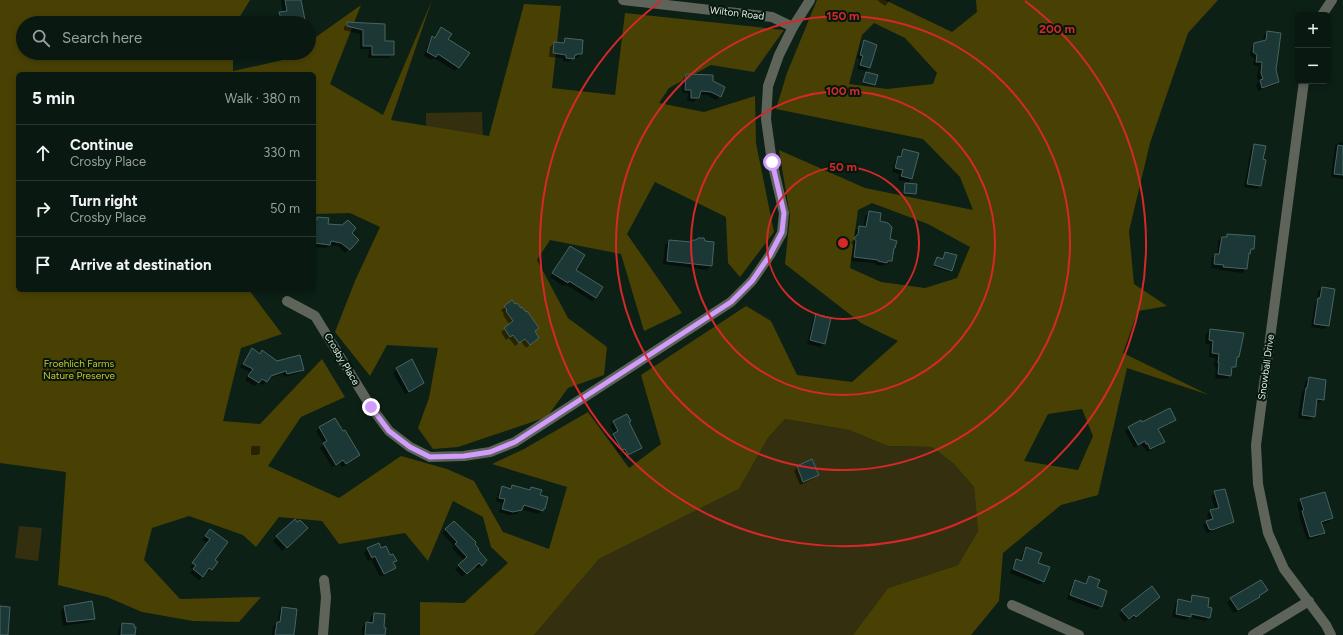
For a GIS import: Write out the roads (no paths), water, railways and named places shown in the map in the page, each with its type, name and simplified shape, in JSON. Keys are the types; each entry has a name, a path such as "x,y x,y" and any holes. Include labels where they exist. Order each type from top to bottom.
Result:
{"street":[{"name":"Wilton Road","path":"623,0 772,17 793,27"},
{"path":"793,27 810,0"},
{"path":"1324,12 1332,0"},
{"name":"Crosby Place","path":"287,301 315,316 371,407 389,431 410,447 430,457 464,456 490,452 515,442 731,302 752,281 767,259 782,232 784,213 772,162 766,119 768,86 779,55 793,27"},
{"name":"Snowball Drive","path":"1304,84 1256,445 1258,484 1268,533 1284,569 1309,601 1326,625 1331,635"},
{"path":"323,635 326,597 324,580"},
{"path":"1253,635 1309,601"},
{"path":"1012,605 1079,635"}],"park label":[{"name":"Froehlich Farms Nature Preserve","path":"79,368"}]}
